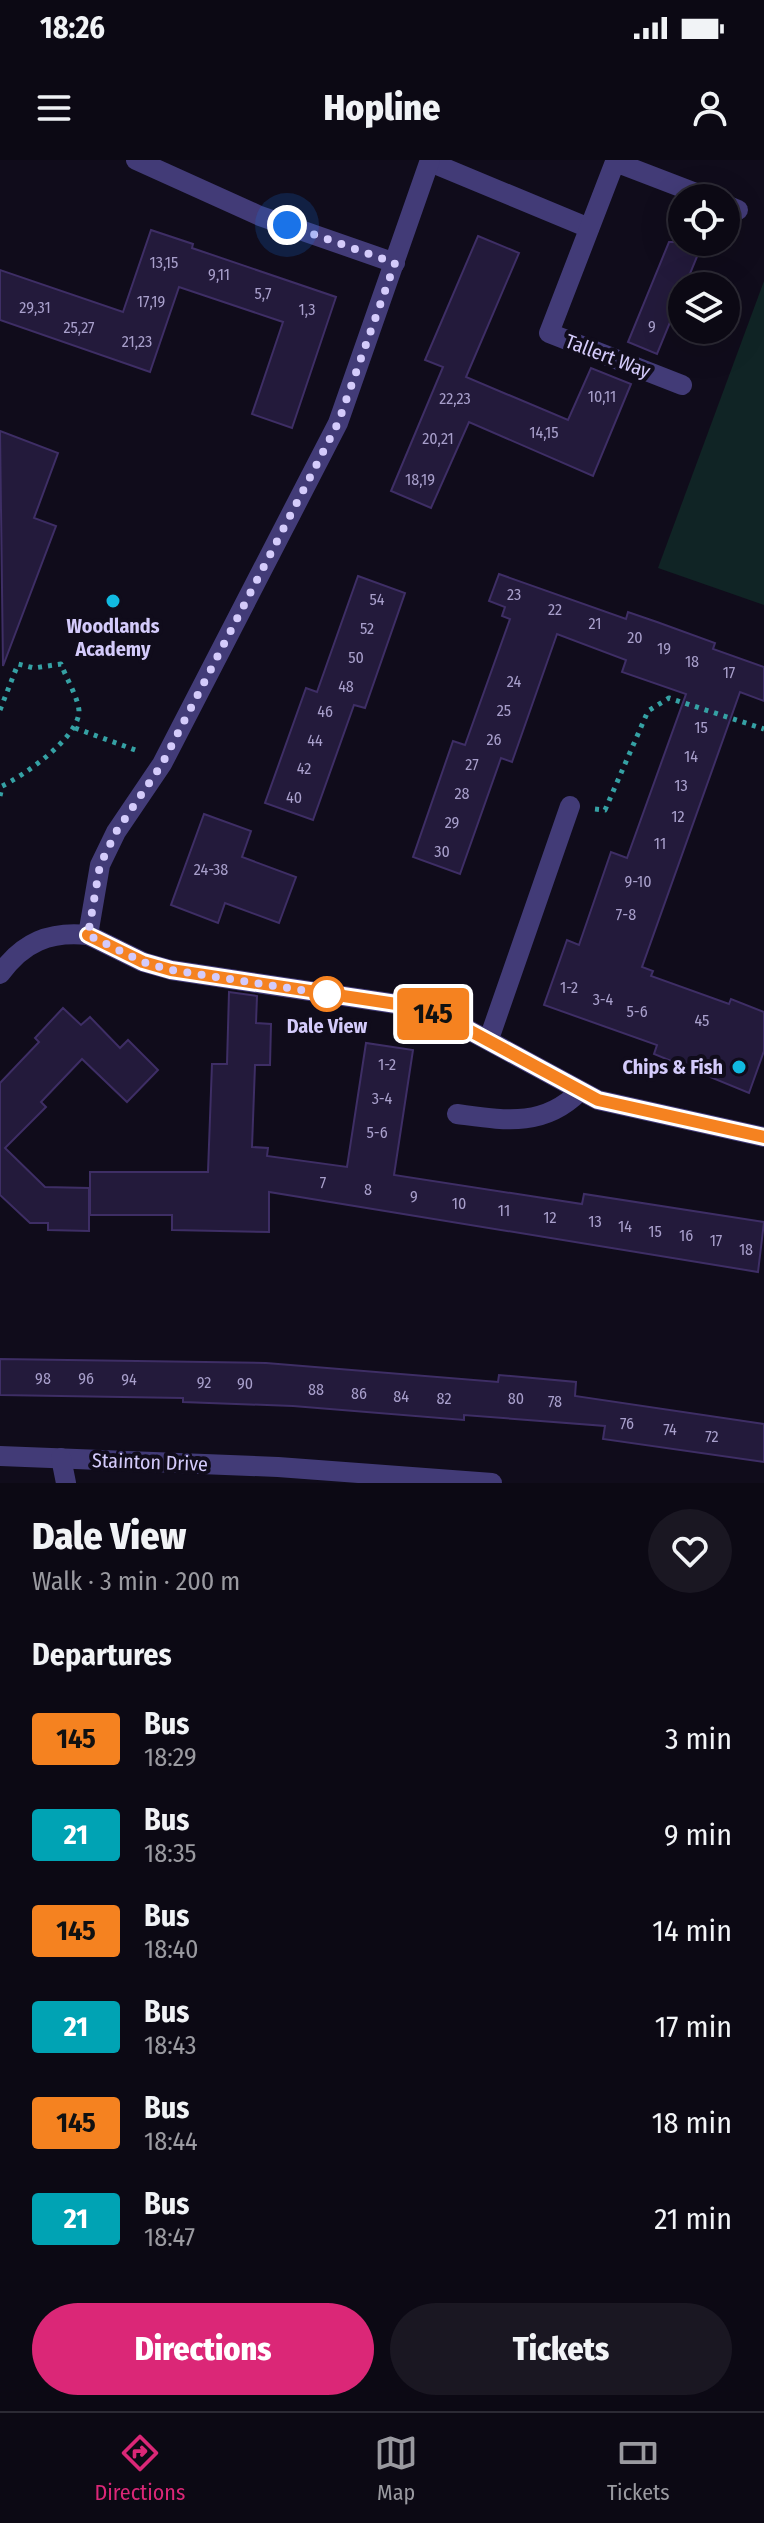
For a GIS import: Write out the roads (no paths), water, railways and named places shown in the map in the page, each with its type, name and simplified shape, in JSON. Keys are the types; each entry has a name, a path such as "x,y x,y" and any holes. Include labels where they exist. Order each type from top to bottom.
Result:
{"street":[{"path":"136,160 260,216 395,263"},
{"path":"88,935 100,865 116,832 162,764 338,423 430,161 589,228"},
{"name":"Tallert Way","path":"672,184 615,162 549,333 682,385"},
{"path":"489,1039 570,806"},
{"path":"0,974 14,957 42,937 63,932 88,935 143,962 171,970 403,1005 450,1020 489,1039 579,1092 626,1108 764,1137"},
{"path":"457,1114 528,1120 567,1104 579,1092"},
{"name":"Stainton Drive","path":"0,1456 278,1467 492,1483"},
{"path":"61,1458 66,1483"}],"place":[{"name":"Woodlands Academy","path":"113,601"},
{"name":"Dale View","path":"327,994"},
{"name":"Chips & Fish","path":"739,1067"}]}
